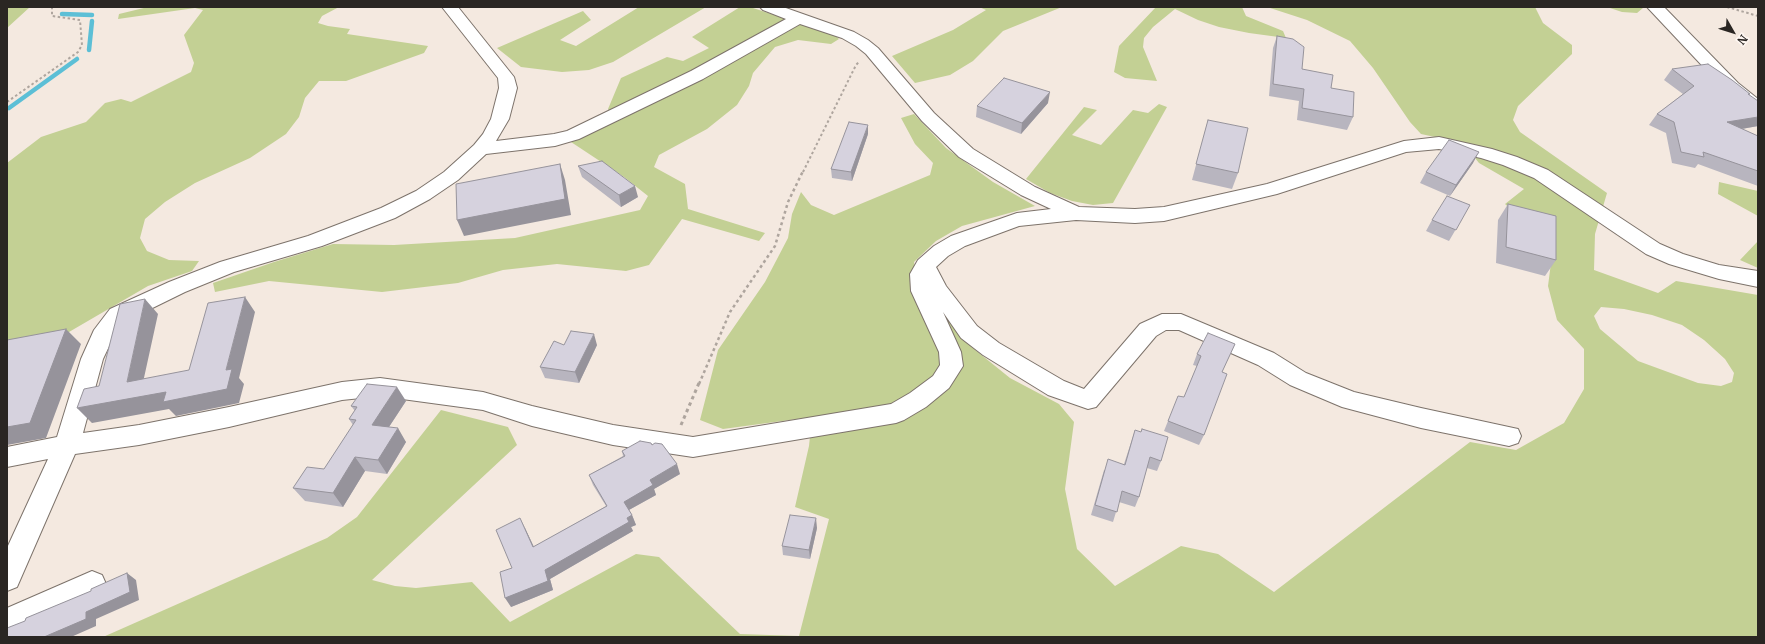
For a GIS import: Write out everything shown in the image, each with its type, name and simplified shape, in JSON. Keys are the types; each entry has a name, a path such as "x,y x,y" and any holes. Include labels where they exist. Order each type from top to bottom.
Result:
{"street":[{"path":"7,578 67,445 92,359 102,336 118,315 227,267 315,241 388,213 423,195 451,176 481,149 491,136 500,119 508,88 506,77 450,7"},
{"path":"768,7 848,35 872,51 928,117 966,153 1028,191 1076,213"},
{"path":"1655,7 1732,87 1758,106"},
{"path":"481,149 554,140 573,135 697,75 800,18"},
{"path":"7,457 67,445 139,435 229,417 342,391 380,387 483,401 532,416 614,435 693,447 728,443 855,419 896,413 918,400 941,382 952,366 950,352 922,291 921,274 925,265 941,251 958,242 1016,220 1076,213 1100,216 1164,214 1270,190 1404,147 1439,143 1484,153 1510,161 1541,174 1653,249 1676,259 1719,272 1758,279"},
{"path":"925,265 938,290 969,332 991,349 1056,388 1088,400 1148,330 1162,322 1180,322 1266,359 1298,379 1350,400 1421,418 1509,436"},
{"path":"7,622 92,584"}],"path":[{"path":"7,102 78,52 82,45 80,20 52,16 52,7"},
{"path":"1727,7 1758,16"},
{"path":"673,444 730,312 775,246 788,202 856,65 872,51"}],"green space":[{"path":"7,7 30,7 7,28"},
{"path":"148,7 339,7 322,16 318,23 350,29 347,34 428,46 424,53 346,81 319,81 305,98 299,117 286,134 250,158 195,183 165,202 145,219 140,238 147,251 169,260 199,261 192,271 148,286 69,332 7,353 7,163 41,137 86,122 105,103 121,99 131,102 191,72 194,63 184,35 203,10 195,8 118,19 119,14"},
{"path":"639,7 706,7 613,62 589,70 562,72 521,67 497,48 583,11 591,20 560,40 576,46"},
{"path":"740,7 750,7 835,35 839,39 831,44 798,40 775,47 753,73 749,86 737,105 707,129 659,155 654,167 685,184 688,209 765,233 759,241 682,219 649,265 626,271 557,264 503,270 458,283 382,292 269,281 215,292 213,283 333,244 394,245 515,238 640,210 648,196 624,177 571,142 614,121 608,109 621,78 667,57 683,61 709,48 692,37"},
{"path":"979,7 1062,7 1003,31 973,61 950,75 915,83 892,56 953,30 986,10"},
{"path":"1156,7 1242,7 1246,16 1283,31 1286,38 1219,27 1198,20 1175,9 1153,27 1144,38 1143,47 1157,81 1125,78 1114,72 1119,46"},
{"path":"1267,7 1535,7 1543,23 1572,45 1572,54 1518,106 1513,120 1520,132 1607,193 1595,234 1594,270 1658,293 1676,281 1758,295 1758,637 103,637 327,538 357,517 441,410 508,427 517,445 372,580 395,586 416,588 472,582 510,622 636,554 659,557 740,634 799,636 829,519 795,507 809,446 812,417 723,429 700,420 718,350 765,282 788,238 792,214 801,192 811,205 834,215 930,175 933,163 915,144 901,118 914,114 946,148 993,182 1035,206 962,226 936,241 914,262 917,280 940,310 974,349 1010,378 1059,404 1074,422 1065,489 1077,549 1115,586 1181,546 1218,554 1274,592 1470,442 1516,450 1564,423 1584,389 1584,349 1557,320 1548,286 1555,232 1517,215 1505,204 1524,189 1479,163 1463,143 1421,134 1410,122 1373,68 1350,41 1307,20","holes":["1601,307 1624,309 1652,315 1682,325 1704,340 1725,359 1734,373 1732,382 1721,386 1698,383 1638,361 1600,329 1594,316"]},
{"path":"1607,7 1643,8 1637,13 1622,12"},
{"path":"1159,104 1167,107 1113,203 1093,205 1072,201 1050,193 1026,179 1084,107 1097,110 1072,135 1101,145 1133,110 1148,113"},
{"path":"1719,182 1758,191 1758,216 1718,194"},
{"path":"1758,241 1758,268 1740,260"}],"building":[{"path":"1277,36 1293,39 1304,47 1302,69 1333,75 1331,88 1354,92 1353,117 1302,108 1304,89 1273,84"},
{"path":"1708,64 1732,80 1758,101 1758,117 1727,122 1758,136 1758,171 1703,152 1704,157 1681,152 1674,122 1657,114 1694,86 1672,69"},
{"path":"1004,78 1050,92 1022,123 977,106"},
{"path":"1208,120 1248,128 1238,173 1196,164"},
{"path":"849,122 868,125 851,172 831,169"},
{"path":"1449,140 1479,152 1456,185 1426,172"},
{"path":"602,161 635,186 619,195 578,166"},
{"path":"560,164 565,199 457,220 456,184"},
{"path":"1447,196 1470,205 1456,230 1432,220"},
{"path":"1508,204 1556,216 1556,260 1506,247"},
{"path":"245,297 226,370 232,369 227,389 163,402 166,392 77,408 84,389 99,386 120,304 145,299 127,382 189,370 208,303"},
{"path":"66,329 30,423 7,427 7,340"},
{"path":"571,331 594,334 575,372 540,367 554,341 564,345"},
{"path":"1208,333 1235,344 1222,372 1227,374 1204,435 1168,421 1178,396 1184,397 1201,356 1197,354"},
{"path":"367,384 397,387 372,425 398,428 378,460 355,457 333,493 293,488 307,467 324,469 356,420 349,419 357,407 351,406"},
{"path":"1142,429 1168,437 1161,461 1150,457 1139,497 1122,491 1117,512 1095,505 1108,459 1125,465 1135,430 1141,432"},
{"path":"640,441 651,443 652,445 655,443 662,444 677,464 650,480 653,485 624,502 632,515 627,518 629,522 545,570 548,581 505,598 500,572 512,568 496,530 520,518 533,547 607,506 589,475 625,456 622,451"},
{"path":"790,515 816,518 809,550 782,546"},
{"path":"127,573 130,592 86,612 86,619 44,637 7,637 7,628 25,621 26,618 91,591 91,589"}],"waterway":[{"path":"62,14 92,15"},
{"path":"89,50 92,21"},
{"path":"9,108 77,59"}]}
